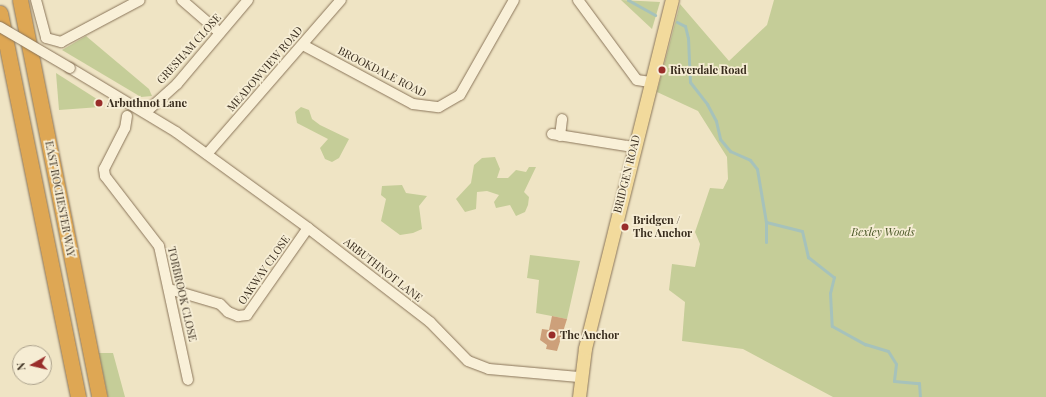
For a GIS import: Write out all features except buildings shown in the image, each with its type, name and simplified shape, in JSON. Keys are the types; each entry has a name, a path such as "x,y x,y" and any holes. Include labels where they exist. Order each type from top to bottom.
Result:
{"highway":[{"name":"EAST ROCHESTER WAY","path":"20,0 99,397"},
{"name":"EAST ROCHESTER WAY","path":"0,13 78,397"}],"main road":[{"name":"BRIDGEN ROAD","path":"579,397 579,377 633,147 672,0"}],"street":[{"path":"36,0 46,38 61,42 140,0"},
{"path":"182,0 220,33"},
{"name":"GRESHAM CLOSE","path":"146,112 177,84 248,0"},
{"name":"MEADOWVIEW ROAD","path":"207,154 341,0"},
{"name":"BROOKDALE ROAD","path":"303,45 413,104 439,107 460,95 514,0"},
{"path":"578,0 637,80 650,82"},
{"name":"ARBUTHNOT LANE","path":"0,27 146,112 207,154 308,228 430,322 468,361 489,370 579,377"},
{"name":"TORBROOK CLOSE","path":"127,116 125,128 104,169 105,176 157,240 188,380"},
{"path":"562,119 556,135 633,147"},
{"name":"OAKWAY CLOSE","path":"169,289 220,304 228,312 238,316 247,315 308,228"}],"green space":[{"path":"621,0 660,2 652,29"},
{"name":"Bexley Woods","path":"774,0 1046,0 1046,397 833,397 743,349 682,341 685,302 669,290 672,264 695,267 700,244 695,232 710,188 723,189 728,179 727,157 698,111 657,92 680,4 729,61 767,25"},
{"path":"86,36 149,89 152,96 141,97 62,50"},
{"path":"56,73 100,101 100,107 59,110"},
{"path":"301,107 309,110 312,119 320,125 349,139 339,158 332,162 325,159 320,148 328,139 297,123 295,112"},
{"path":"495,157 500,169 497,178 508,178 516,170 526,172 529,167 536,167 524,192 529,197 525,212 516,216 510,205 496,208 494,202 499,195 487,191 477,192 476,209 465,212 456,199 471,183 474,165 482,158"},
{"path":"402,185 406,193 427,196 419,206 422,229 413,233 400,235 381,221 386,199 381,195 382,186"},
{"path":"530,255 580,261 567,319 536,313 539,280 527,278"},
{"path":"99,353 113,353 125,397 108,397"}],"waterway":[{"path":"628,0 655,15"},
{"path":"677,22 685,26 688,38 690,82 707,104 716,121 720,139 730,151 750,160 757,169 766,222 802,231 808,257 834,277 830,293 832,326 865,344 888,351 896,364 894,381 919,383 920,397"},
{"path":"766,222 766,242"}],"place":[{"name":"Riverdale Road","path":"662,70"},
{"name":"Arbuthnot Lane","path":"99,103"},
{"name":"Bridgen / The Anchor","path":"625,227"},
{"name":"The Anchor","path":"552,335"}]}
